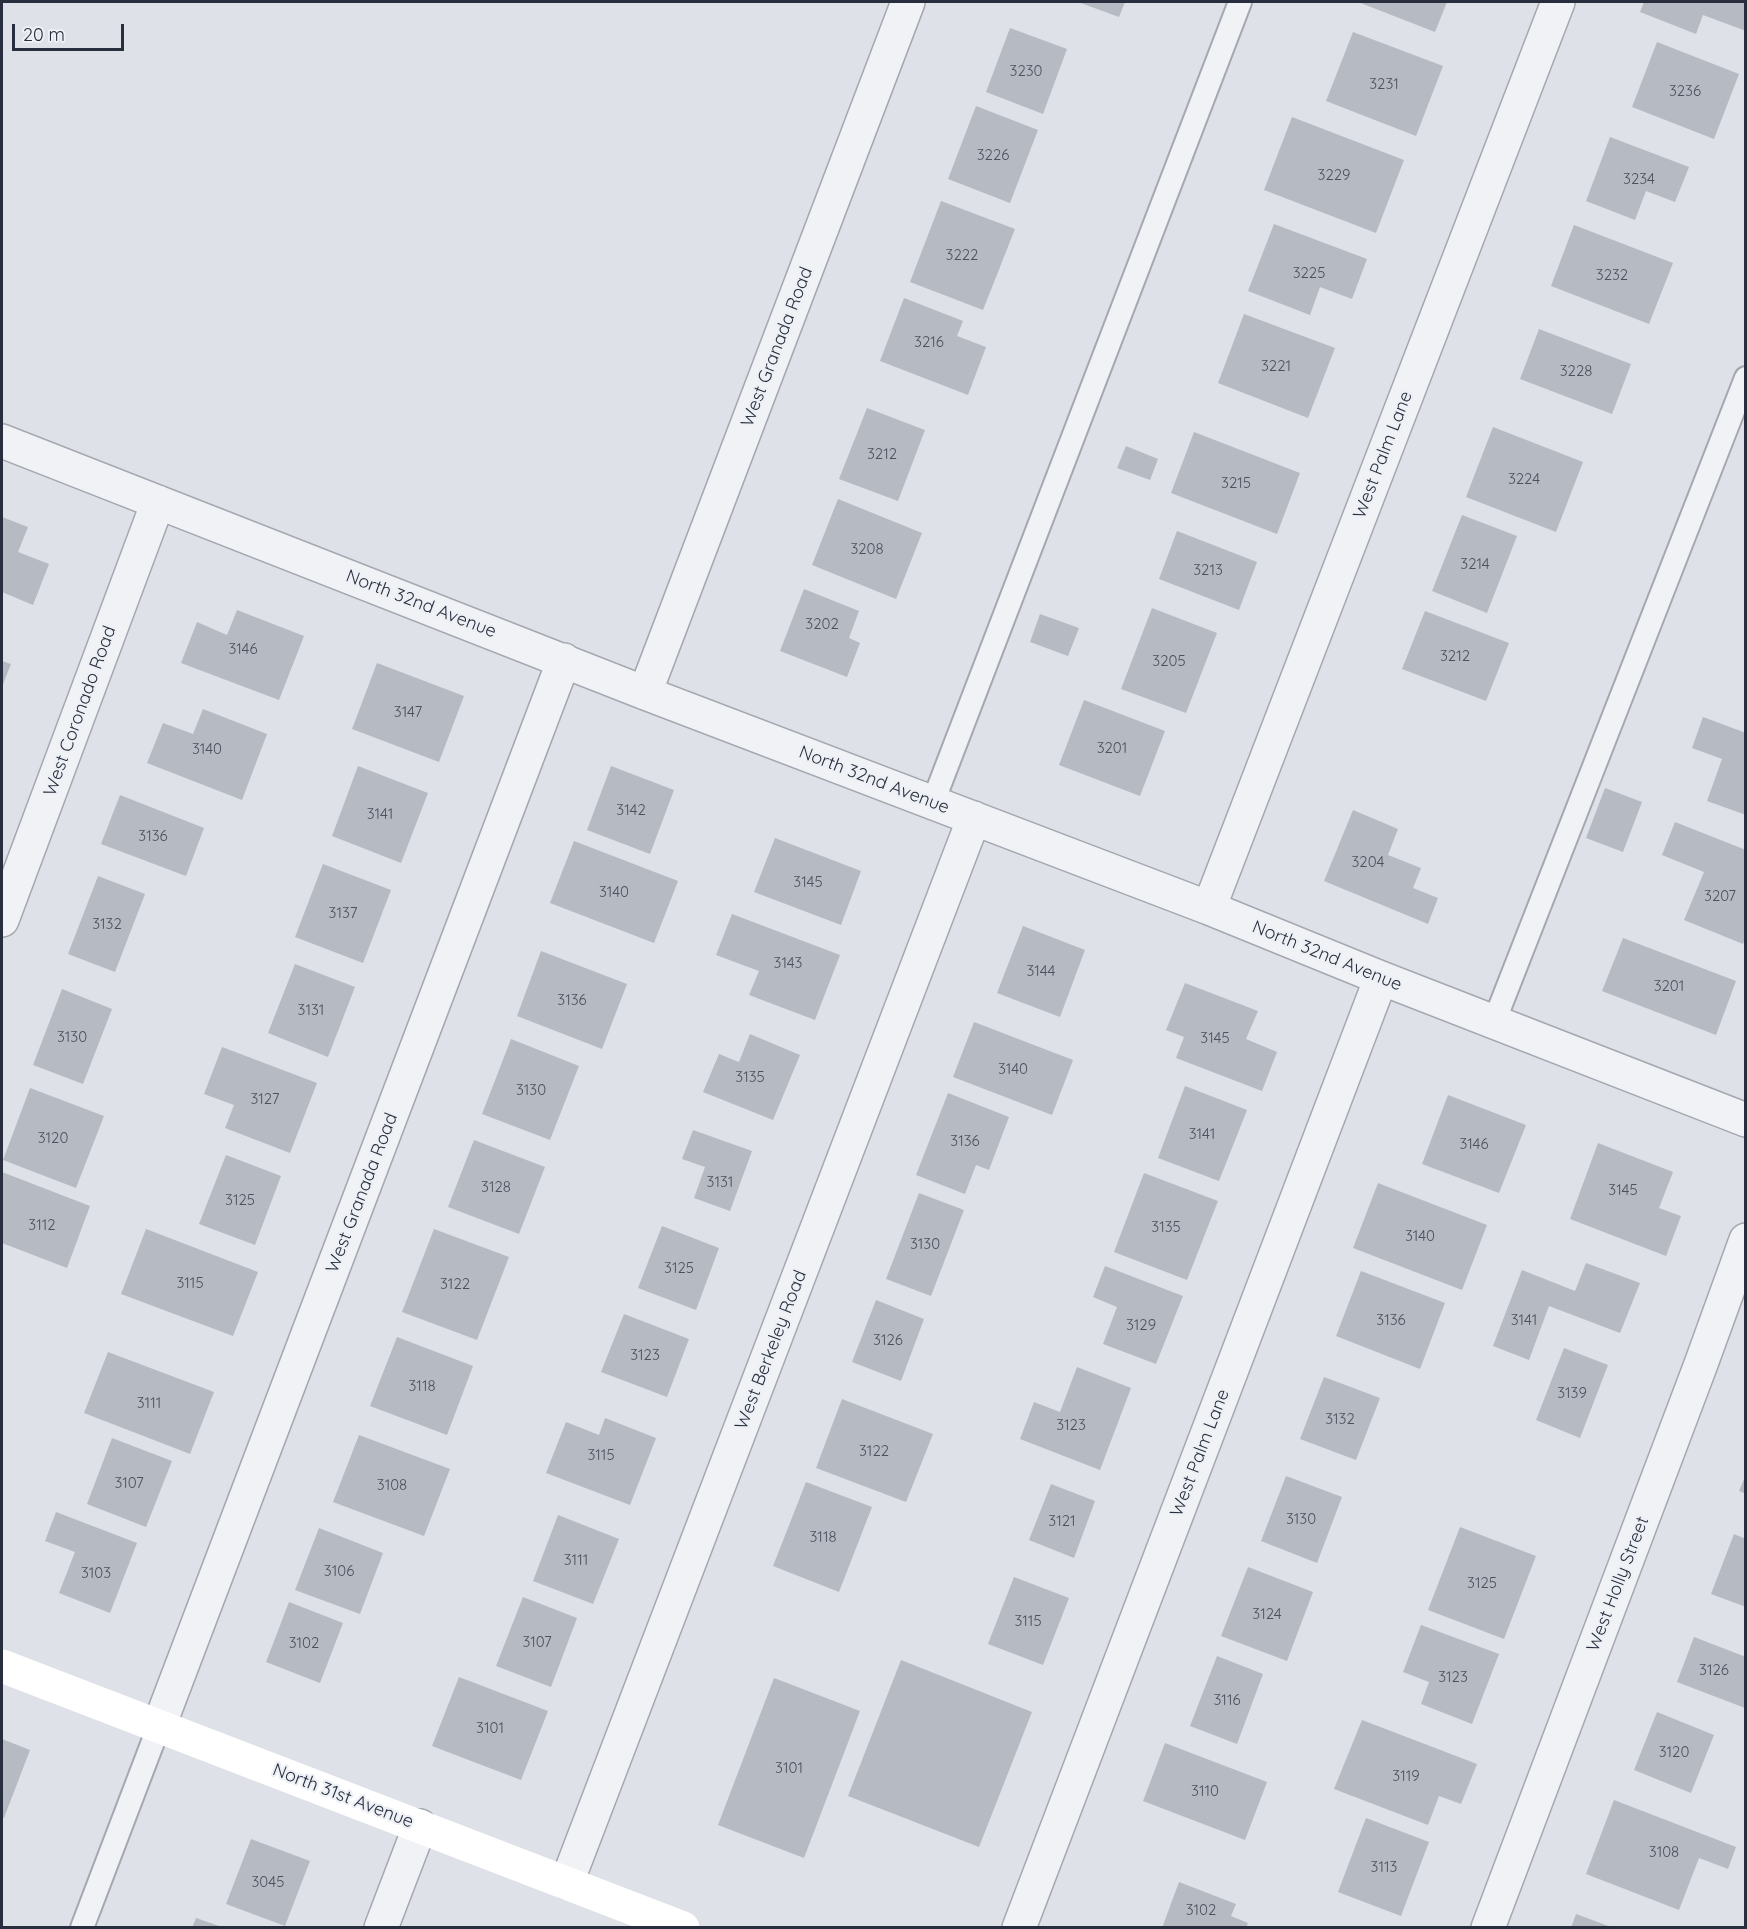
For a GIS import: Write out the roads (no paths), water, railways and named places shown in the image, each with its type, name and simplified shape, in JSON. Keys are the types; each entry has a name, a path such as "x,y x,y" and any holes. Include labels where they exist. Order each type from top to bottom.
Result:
{"street":[{"name":"West Granada Road","path":"645,693 908,2"},
{"name":"West Palm Lane","path":"1209,908 1558,2"},
{"name":"North 32nd Avenue","path":"2,441 645,693 1209,908 1381,978 1746,1120"},
{"name":"West Coronado Road","path":"2,920 158,502"},
{"name":"West Granada Road","path":"159,1726 564,660"},
{"name":"West Berkeley Road","path":"567,1882 974,818"},
{"name":"West Palm Lane","path":"1019,1928 1381,978"},
{"name":"West Holly Street","path":"1488,1928 1746,1240"},
{"name":"North 31st Avenue","path":"2,1666 683,1928"},
{"path":"381,1928 420,1826"}],"lane":[{"path":"933,802 1240,2"},
{"path":"1494,1022 1746,378"},
{"path":"82,1928 159,1726"}]}
